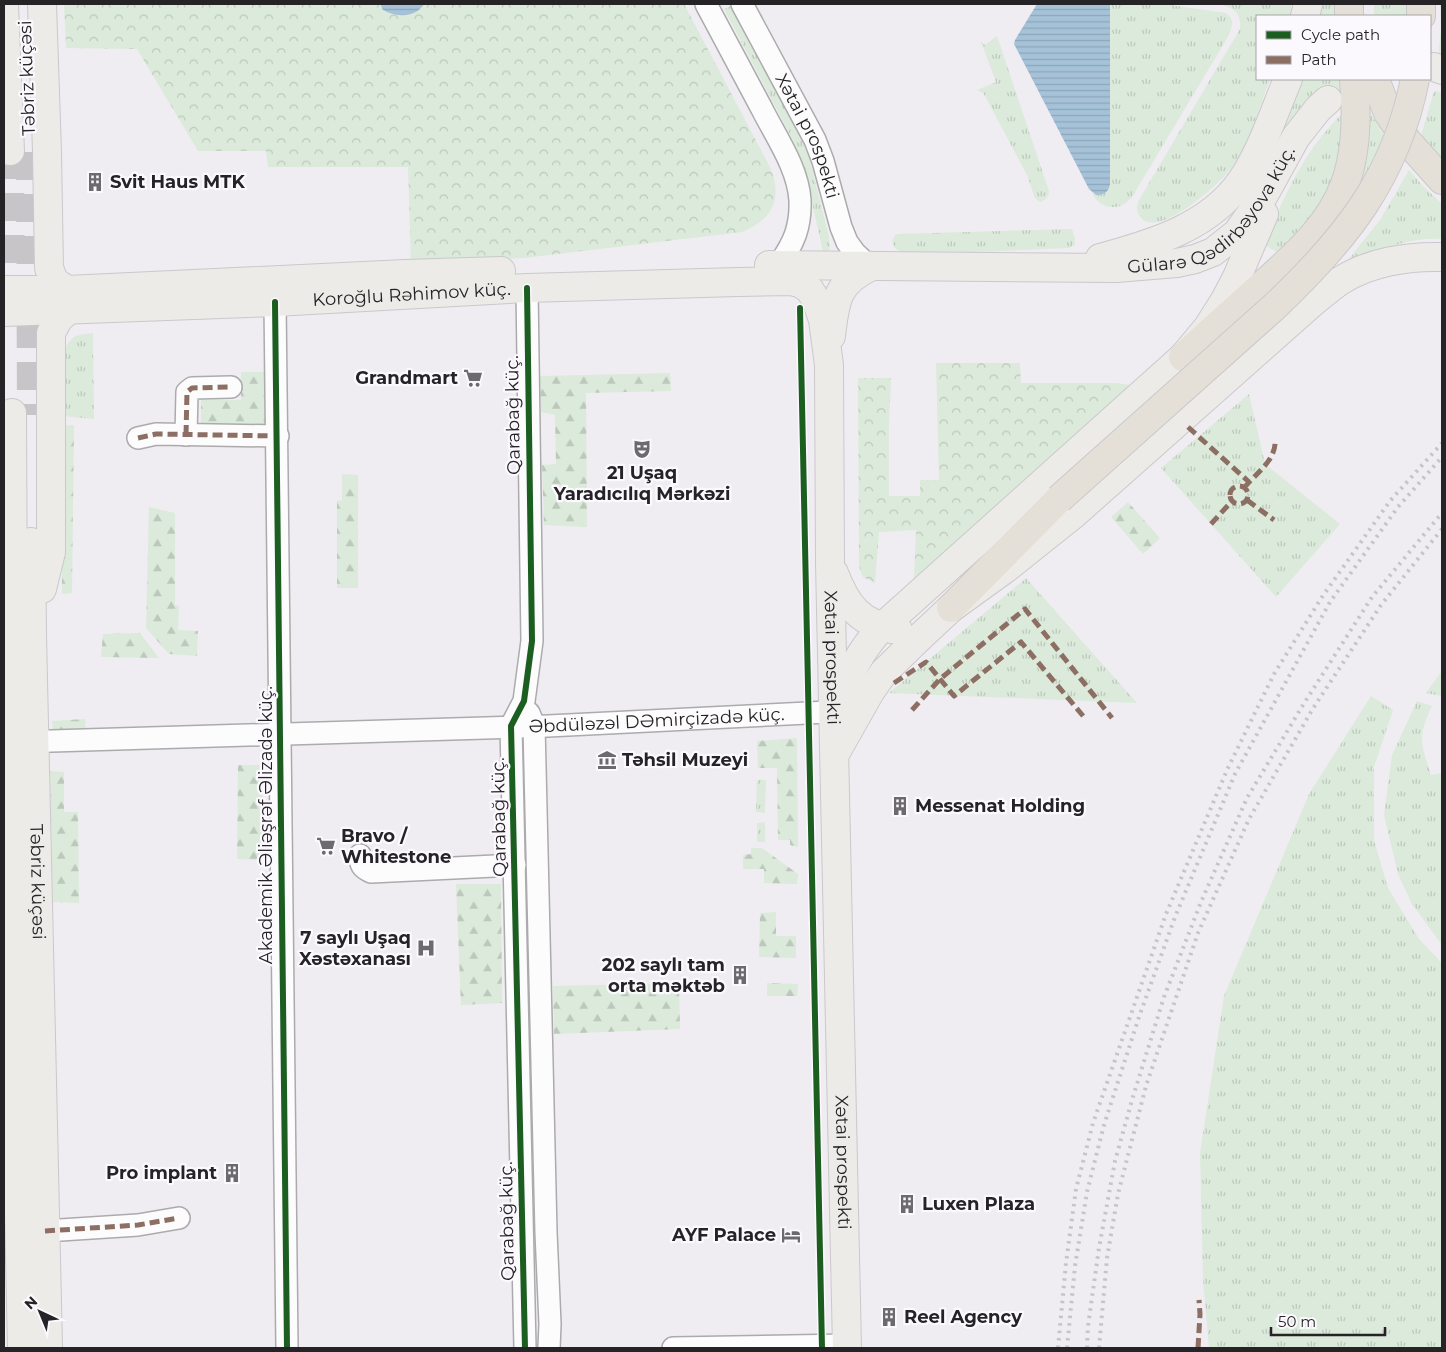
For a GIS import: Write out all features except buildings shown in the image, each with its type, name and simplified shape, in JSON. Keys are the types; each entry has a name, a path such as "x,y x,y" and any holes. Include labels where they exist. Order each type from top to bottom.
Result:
{"highway":[{"path":"1183,357 1283,266 1326,221 1345,185 1351,164 1356,108 1354,80"},
{"path":"1375,80 1388,113 1407,141 1442,180"},
{"path":"951,608 1059,499 1274,307 1302,280 1342,236 1360,212 1390,161 1408,109 1426,80"}],"main road":[{"name":"Təbriz küçəsi","path":"4,4 20,151 24,4"},
{"path":"22,635 51,552 51,333 68,301 54,281 49,268 42,4"},
{"name":"Gülarə Qədirbəyova küç.","path":"1065,268 1166,237 1200,220 1216,208 1236,187 1252,163 1288,80"},
{"name":"Gülarə Qədirbəyova küç.","path":"870,267 1116,268 1177,263 1195,259 1213,252 1225,244 1247,220 1308,120 1328,100"},
{"path":"847,711 849,674 861,653 881,628 1183,357 1218,313 1237,277 1289,150"},
{"path":"1283,266 1309,249 1325,248 1332,254 1336,260 1337,267 1333,278 1312,303"},
{"path":"830,563 840,587 850,604 864,619 881,628 898,630 910,629 925,623 951,608 1019,558 1074,514 1312,303 1340,281 1362,270 1387,262 1414,258 1442,257"},
{"name":"Koroğlu Rəhimov küç.","path":"4,312 68,301 405,274 779,264 870,267"},
{"path":"829,353 838,297 844,285 851,277 870,267"},
{"name":"Koroğlu Rəhimov küç.","path":"4,290 68,301 275,302 526,288 791,281 800,283 810,290 817,302 824,320 829,353"},
{"name":"Xətai prospekti","path":"829,353 830,563 847,711 835,754 847,1346"},
{"name":"Təbriz küçəsi","path":"22,414 22,635 17,742 15,1024 22,1348"},
{"path":"4,605 22,635"},
{"path":"847,711 906,650 951,608"},
{"name":"Təbriz küçəsi","path":"17,742 45,1231 48,1348"}],"street":[{"name":"Xətai prospekti","path":"706,4 787,157 795,179 800,197 799,222 792,246 779,264"},
{"name":"Xətai prospekti","path":"742,4 815,140 847,242 855,253 870,267"},
{"name":"Qarabağ küç.","path":"525,1348 512,726 524,701 532,641 526,288"},
{"name":"Akademik Əliəşrəf Əlizadə küç.","path":"275,302 287,1348"},
{"path":"186,434 187,392 192,388 231,386"},
{"path":"138,438 156,434 278,436"},
{"name":"Qarabağ küç.","path":"524,701 534,725 549,1348"},
{"name":"Əbdüləzəl DƏmirçizadə küç.","path":"17,742 280,735 847,711"},
{"path":"360,855 360,864 364,869 371,872 515,865"},
{"path":"521,1160 544,1160"},
{"path":"45,1231 138,1225 179,1218"},
{"path":"523,1232 546,1232"},
{"path":"673,1348 847,1346"}],"green space":[{"path":"64,4 684,4 770,167 774,178 775,198 768,214 753,227 742,232 524,258 411,263 408,167 268,167 266,151 198,151 137,49 66,48"},
{"path":"1110,4 1163,4 1226,13 1231,18 1232,23 1229,35 1132,197 1127,202 1116,207 1105,206 1092,193 1096,195 1110,184"},
{"path":"1216,4 1292,4 1290,15 1256,15 1256,80 1270,80 1253,126 1237,160 1214,187 1188,207 1174,216 1161,221 1150,222 1141,218 1137,212 1139,200 1240,29 1237,14 1226,6"},
{"path":"1322,4 1337,4 1337,15 1320,15"},
{"path":"1374,4 1412,4 1413,15 1374,15"},
{"path":"1440,4 1442,4 1442,61 1438,60 1441,28"},
{"path":"731,6 800,137 810,160 829,237 830,250 823,251 803,163 793,140 724,9"},
{"path":"997,36 1049,191 1047,198 1040,202 1035,198 1027,175 985,96 977,90 996,82 981,42 985,45"},
{"path":"1302,80 1342,80 1345,152 1324,204 1291,241 1277,252 1264,245 1279,209 1306,158 1329,127 1343,113 1327,88 1262,173"},
{"path":"1434,91 1442,92 1442,163 1420,139"},
{"path":"1364,102 1389,145 1354,209"},
{"path":"1409,170 1442,204 1442,239 1405,242 1348,266 1347,261 1380,220"},
{"path":"1072,229 1075,239 1074,245 1069,248 904,255 895,248 892,242 895,235 898,234"},
{"path":"93,333 94,419 63,416 61,374 64,352 68,343 74,337"},
{"path":"936,363 1020,363 1021,383 1117,383 1130,385 914,579 916,530 879,532 875,583 863,577 859,567 858,378 891,378 889,496 920,496 920,480 939,480"},
{"path":"241,372 266,372 265,426 201,425 201,400 241,400"},
{"path":"670,373 671,391 586,393 587,527 544,525 542,465 556,464 555,415 541,412 540,376"},
{"path":"1249,394 1265,464 1340,524 1276,597 1161,468"},
{"path":"74,425 72,593 62,594 61,426"},
{"path":"342,474 358,475 358,588 337,588 337,500 342,501"},
{"path":"1128,502 1160,538 1143,554 1111,517"},
{"path":"149,507 175,513 175,605 179,606 178,630 198,631 197,656 169,654 146,628"},
{"path":"1026,578 1137,703 889,693"},
{"path":"140,633 159,658 101,657 103,634"},
{"path":"1442,671 1442,696 1426,693"},
{"path":"1371,696 1393,710 1374,767 1374,840 1388,888 1419,939 1442,963 1442,1348 1209,1348 1203,1280 1200,1153 1224,996 1309,794"},
{"path":"1417,701 1432,706 1422,733 1423,748 1431,775 1442,773 1442,945 1412,904 1398,874 1384,815 1392,755"},
{"path":"85,719 86,731 53,732 52,721"},
{"path":"797,738 798,847 790,845 790,840 778,840 777,768 758,768 757,741"},
{"path":"238,765 262,765 263,860 237,859"},
{"path":"50,771 64,772 64,812 78,812 79,903 53,902"},
{"path":"757,780 766,780 765,813 756,812"},
{"path":"765,822 765,842 757,842 757,823"},
{"path":"751,848 762,848 798,874 797,884 764,883 764,869 743,869 743,855 751,854"},
{"path":"456,884 501,884 502,1003 461,1005"},
{"path":"776,912 776,936 796,936 796,958 759,957 760,913"},
{"path":"679,983 680,1029 554,1034 553,986"},
{"path":"767,983 798,984 797,996 767,996"}],"water":[{"path":"381,4 424,4 416,12 399,15 382,9"},
{"path":"1037,4 1110,4 1110,184 1109,189 1104,194 1096,195 1089,189 1014,44"}],"tunnel":[{"path":"10,151 11,314"},
{"path":"30,152 31,415"}],"railway":[{"path":"1058,1348 1066,1263 1076,1189 1093,1123 1166,914 1227,770 1274,674 1322,597 1390,501 1442,443"},
{"path":"1067,1348 1075,1266 1087,1192 1104,1125 1139,1017 1175,917 1235,774 1330,602 1398,507 1442,457"},
{"path":"1087,1348 1088,1326 1099,1248 1115,1161 1164,997 1201,902 1247,798 1303,705 1372,597 1442,513"},
{"path":"1099,1348 1107,1258 1118,1194 1146,1086 1198,933 1249,819 1312,710 1381,605 1442,529"}],"marked path":[{"path":"186,435 187,392 192,388 231,387"},
{"path":"1188,427 1249,482"},
{"path":"138,438 156,434 278,436"},
{"path":"1244,488 1269,460 1275,447 1275,439"},
{"path":"1239,486 1245,489 1248,495 1245,501 1239,504 1233,501 1230,495 1233,489 1239,486"},
{"path":"1247,500 1274,520"},
{"path":"1211,524 1232,501"},
{"path":"912,710 940,679 1025,609 1112,718"},
{"path":"894,683 926,662 954,696 1021,642 1084,717"},
{"path":"45,1231 138,1225 179,1218"},
{"path":"1198,1348 1199,1300"}],"cycle path":[{"path":"525,1348 511,726 524,701 532,641 527,288"},
{"path":"275,302 287,1348"},
{"path":"800,308 822,1348"}],"place":[{"name":"Svit Haus MTK","path":"95,182"},
{"name":"Grandmart","path":"473,378"},
{"name":"21 Uşaq Yaradıcılıq Mərkəzi","path":"642,449"},
{"name":"Təhsil Muzeyi","path":"607,760"},
{"name":"Messenat Holding","path":"900,806"},
{"name":"Bravo / Whitestone","path":"326,846"},
{"name":"7 saylı Uşaq Xəstəxanası","path":"426,948"},
{"name":"202 saylı tam orta məktəb","path":"740,975"},
{"name":"Pro implant","path":"232,1173"},
{"name":"Luxen Plaza","path":"907,1204"},
{"name":"AYF Palace","path":"791,1235"},
{"name":"Reel Agency","path":"889,1317"}]}
